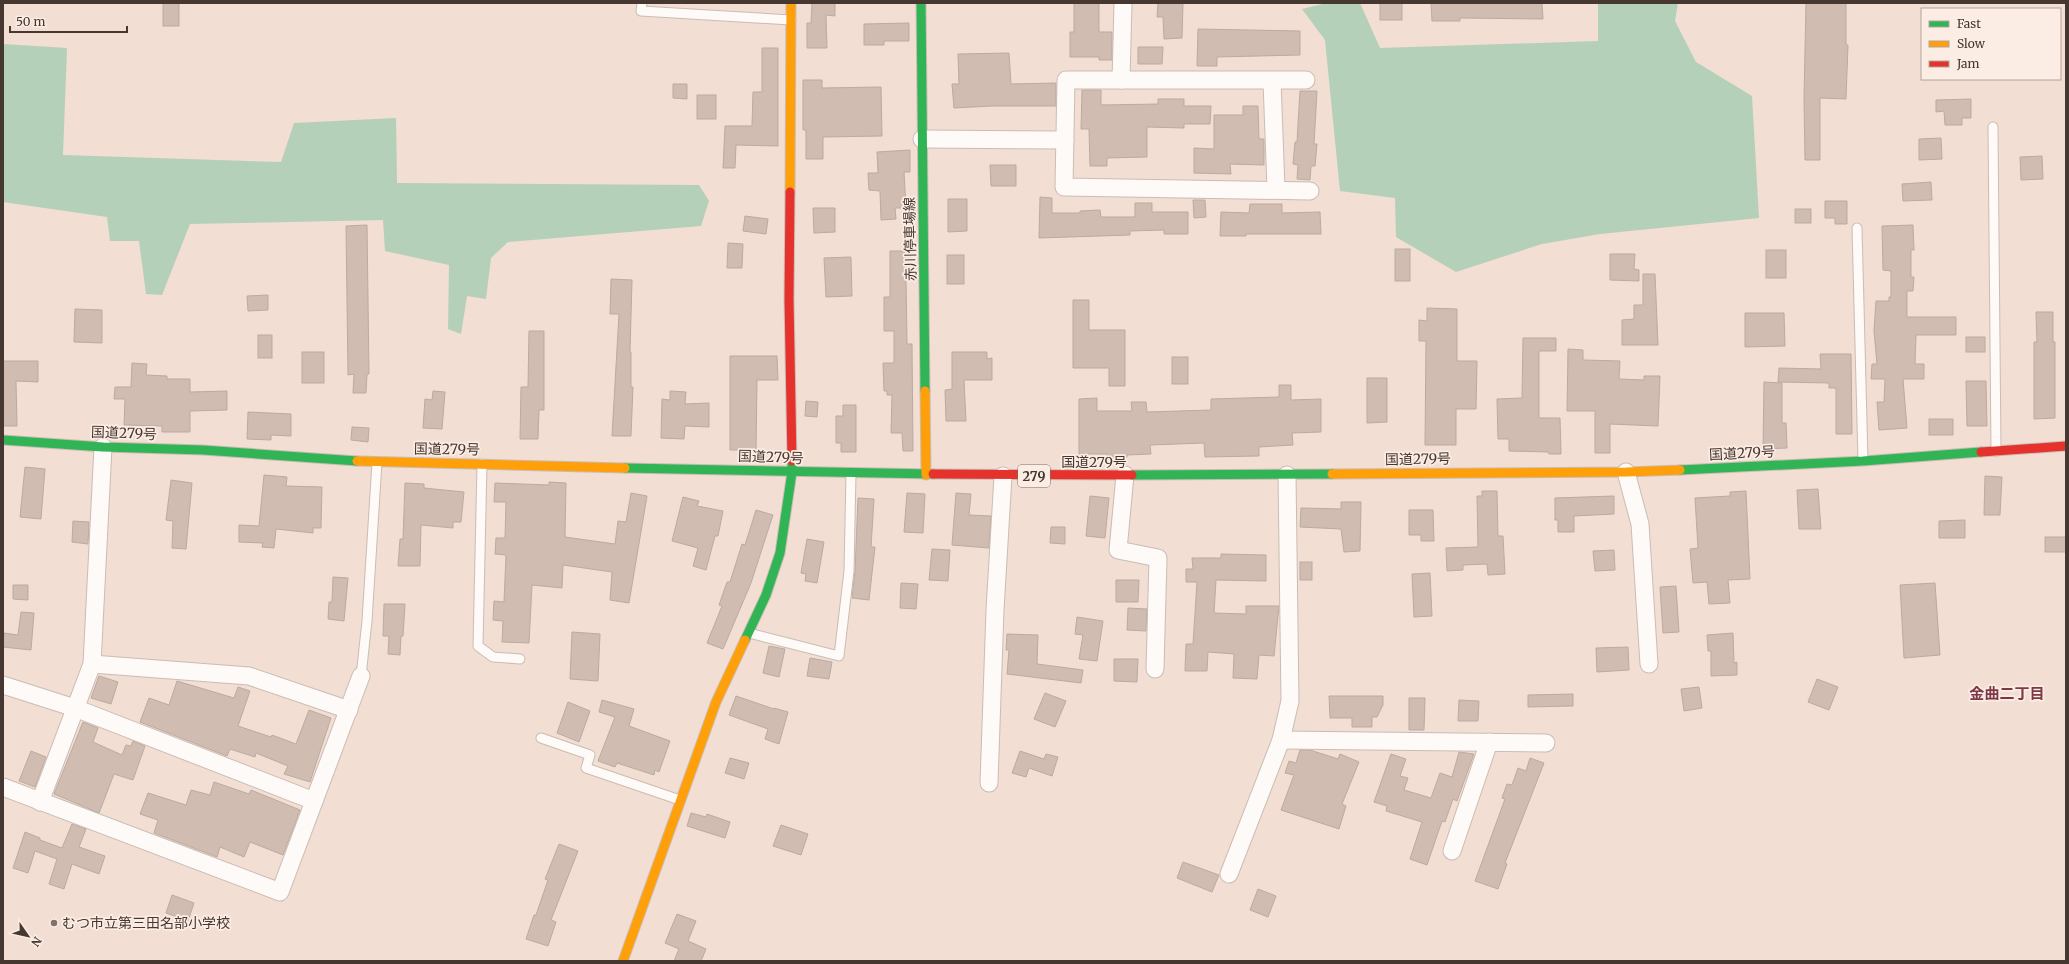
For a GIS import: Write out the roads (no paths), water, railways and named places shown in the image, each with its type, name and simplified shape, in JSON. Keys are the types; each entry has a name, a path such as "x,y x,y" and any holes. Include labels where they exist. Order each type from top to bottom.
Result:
{"main road":[{"path":"623,961 716,702 766,595 780,553 792,472 789,299 790,3"},
{"name":"赤川停車場線","path":"921,3 926,475"},
{"name":"国道279号","path":"3,440 103,447 203,450 376,462 482,463 792,472 1003,476 1626,472 1863,461 2066,446"}],"street":[{"path":"1121,80 1123,3"},
{"path":"1306,80 1066,80 1064,187 1310,191"},
{"path":"1272,81 1276,190"},
{"path":"922,139 1065,140"},
{"path":"40,802 92,664 103,447"},
{"path":"1626,472 1640,524 1649,664"},
{"path":"1229,874 1281,740 1290,701 1287,474"},
{"path":"1125,475 1118,550 1158,558 1155,669"},
{"path":"989,783 995,610 1003,476"},
{"path":"92,664 249,676 349,710"},
{"path":"3,787 280,892 361,676"},
{"path":"3,685 75,708 314,801"},
{"path":"1281,740 1546,743"},
{"path":"1452,851 1489,742"}],"lane":[{"path":"642,3 641,11 791,20"},
{"path":"1993,127 1996,451"},
{"path":"1857,228 1863,461"},
{"path":"361,676 367,621 376,462"},
{"path":"482,463 478,646 493,657 520,659"},
{"path":"748,633 839,656 849,571 851,473"},
{"path":"541,738 590,755 586,768 680,800"}],"place":[{"name":"むつ市立第三田名部小学校","path":"54,923"}],"district":[{"name":"金曲二丁目","path":"2007,694"}]}
